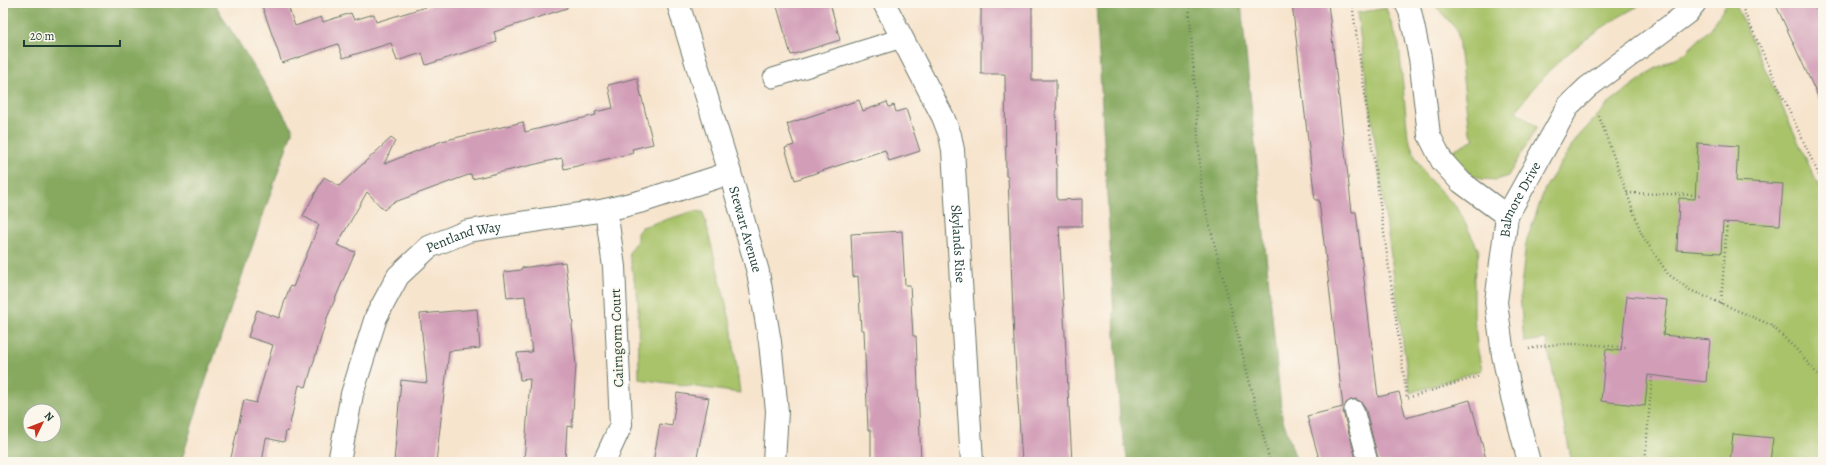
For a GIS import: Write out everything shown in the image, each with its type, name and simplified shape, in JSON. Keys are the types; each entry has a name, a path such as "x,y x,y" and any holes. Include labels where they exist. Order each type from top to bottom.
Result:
{"street":[{"name":"Stewart Avenue","path":"678,3 730,173 758,272 770,342 777,411 774,462"},
{"name":"Skylands Rise","path":"884,3 943,117 950,135 953,150 972,462"},
{"path":"1406,3 1410,10 1420,58 1430,135 1442,161 1461,182 1506,216"},
{"name":"Balmore Drive","path":"1529,462 1505,361 1496,302 1506,216 1569,105 1588,87 1687,13 1695,3"},
{"name":"Pentland Way","path":"338,462 352,394 376,317 398,276 429,248 468,232 606,210 643,201 730,173"},
{"name":"Cairngorm Court","path":"604,462 621,425 614,267 606,210"}],"lane":[{"path":"773,78 902,38"},
{"path":"1354,410 1368,462"}],"path":[{"path":"1189,3 1202,195 1270,462"},
{"path":"1352,3 1407,398 1505,361 1542,345 1605,346 1626,348"},
{"path":"1740,3 1823,184"},
{"path":"1588,87 1642,235 1668,274 1690,290 1771,326 1796,349 1823,381"},
{"path":"1627,194 1700,195"},
{"path":"1721,304 1727,222"},
{"path":"1644,462 1652,376"}],"green space":[{"path":"3,3 214,3 293,129 206,380 181,462 3,462"},
{"path":"1096,3 1241,3 1282,417 1297,462 1128,462 1120,420"},
{"path":"1433,3 1645,3 1617,18 1572,50 1559,61 1531,90 1516,111 1537,127 1508,176 1497,180 1482,179 1472,175 1457,162 1451,151 1474,139 1469,130 1457,30"},
{"path":"1727,3 1735,3 1823,196 1823,462 1572,462 1546,339 1524,342 1520,295 1526,243 1545,188 1577,138 1610,102 1653,70 1685,53 1712,27"},
{"path":"1386,8 1399,45 1408,137 1416,159 1427,177 1458,209 1479,251 1474,278 1474,318 1482,370 1410,393 1357,13"},
{"path":"694,211 703,212 731,324 740,393 639,379 638,299 629,253 637,241 637,233 642,227"}],"building":[{"path":"261,3 287,3 295,26 321,17 323,22 351,13 354,20 374,14 376,22 439,3 566,3 567,8 494,32 497,42 426,65 422,53 397,61 391,43 343,58 338,44 282,63"},
{"path":"776,3 830,3 840,40 791,55"},
{"path":"981,3 1032,3 1032,80 1056,80 1057,200 1082,199 1082,226 1059,226 1072,462 1022,462 1014,342 1008,176 1006,176 1005,74 981,74"},
{"path":"1292,3 1328,3 1352,212 1356,212 1378,397 1399,392 1406,418 1470,400 1487,462 1379,462 1365,407 1356,399 1346,403 1343,412 1357,462 1320,462 1307,416 1343,407 1319,200 1315,200"},
{"path":"1775,3 1813,3 1823,24 1823,108"},
{"path":"637,78 653,144 632,149 633,153 564,169 562,158 472,179 471,174 392,203 384,210 367,192 337,245 355,252 327,318 306,387 299,385 288,432 286,431 284,442 266,438 262,462 230,462 244,400 256,403 273,345 248,337 257,310 279,318 290,286 293,287 319,225 303,216 324,177 339,186 391,138 395,141 384,164 442,141 523,122 525,132 596,115 595,112 613,108 608,85"},
{"path":"859,100 863,111 887,102 889,107 894,105 896,112 906,109 920,151 889,161 885,150 795,180 785,148 794,145 787,124"},
{"path":"1698,143 1738,146 1736,181 1783,184 1780,225 1723,222 1721,253 1677,250 1679,198 1695,199"},
{"path":"902,231 905,285 910,285 913,336 916,336 921,462 871,462 871,430 868,430 864,330 861,330 858,276 853,277 851,234"},
{"path":"565,262 573,324 576,365 572,427 567,426 565,462 524,462 530,379 520,380 517,353 532,352 525,296 507,298 504,272"},
{"path":"1627,296 1667,300 1663,335 1710,340 1706,382 1648,375 1645,406 1601,401 1606,349 1621,351"},
{"path":"477,309 480,348 449,351 436,462 394,462 401,380 427,383 420,314"},
{"path":"677,393 709,398 696,462 653,462 660,424 672,426"},
{"path":"1733,434 1773,438 1770,462 1730,462"}]}
